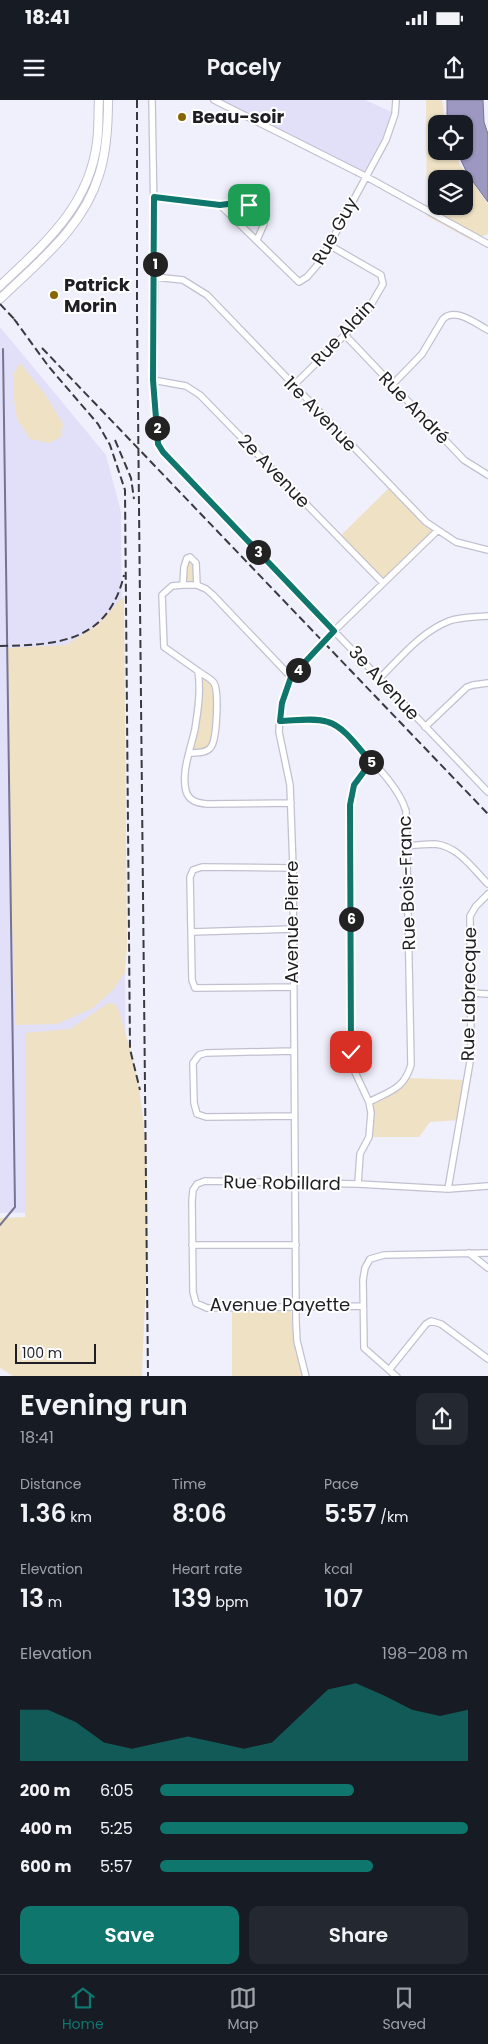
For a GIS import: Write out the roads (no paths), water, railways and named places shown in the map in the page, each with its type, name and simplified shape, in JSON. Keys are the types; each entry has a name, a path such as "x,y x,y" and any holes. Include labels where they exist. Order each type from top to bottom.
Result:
{"main road":[{"path":"0,286 48,240 81,197 97,144 99,100"},
{"path":"0,299 51,250 77,221 100,174 107,133 109,100"}],"street":[{"path":"152,100 155,277 153,380"},
{"path":"215,100 365,176 488,244"},
{"name":"Rue Guy","path":"220,205 299,282 308,277 320,262 386,140 396,114 396,100"},
{"path":"154,197 220,205 236,203 249,205 260,212 264,224 257,240"},
{"name":"Rue Alain","path":"293,386 365,315 383,284 381,275 329,245"},
{"name":"1re Avenue","path":"155,277 183,280 207,295 426,522 456,542 488,550"},
{"path":"392,385 422,354 443,319 448,315 455,314 488,330"},
{"name":"Rue André","path":"345,335 464,460 488,475"},
{"name":"3e Avenue","path":"153,380 158,444 163,452 488,792"},
{"name":"2e Avenue","path":"153,380 186,386 200,395 383,583"},
{"name":"Avenue Pierre","path":"306,1376 297,1341 295,1306 293,868 288,773 281,743 280,721 282,703 291,677 334,631 437,530"},
{"path":"183,585 185,561 190,557 196,563 197,586"},
{"path":"189,753 204,752 209,749 214,739 216,689 211,680 168,651 163,642 162,595 172,586 197,586 206,589 291,677"},
{"path":"380,678 422,637 434,629 451,621 488,616"},
{"path":"198,671 198,708 186,767 186,790 190,800 198,804 290,803"},
{"path":"425,726 467,688 473,685 488,683"},
{"name":"Rue Bois-Franc","path":"280,721 321,720 329,722 343,732 394,786 402,799 406,811 411,1065 407,1078 396,1088 369,1102"},
{"path":"358,1184 360,1154 369,1137 372,1123 369,1102 354,1070 351,1052 350,805 354,785 371,762"},
{"path":"407,846 436,844 450,848 488,884"},
{"path":"293,868 202,867 194,870 190,877 192,980 195,988 293,987"},
{"name":"Rue Labrecque","path":"448,1189 471,1056 470,916 476,906 488,894"},
{"path":"191,932 292,929"},
{"path":"471,993 488,994"},
{"path":"293,1051 206,1053 199,1056 193,1063 194,1103 197,1114 206,1117 294,1116"},
{"name":"Rue Robillard","path":"196,1303 193,1292 192,1201 193,1190 197,1184 205,1181 358,1184 448,1189 488,1186"},
{"path":"192,1245 296,1244"},
{"path":"397,1376 364,1348 363,1306 365,1268 370,1259 384,1254 488,1253"},
{"path":"469,1254 488,1268"},
{"name":"Avenue Payette","path":"196,1303 207,1308 363,1306"},
{"path":"389,1370 426,1324 435,1321 442,1324 488,1359"}],"waterway":[{"path":"0,1225 15,1207 3,349"}],"railway":[{"path":"137,100 137,313 148,1376"},
{"path":"0,304 17,322"},
{"path":"14,319 49,367 98,424 110,445 125,490 130,1049 140,1090"},
{"path":"42,348 488,814"},
{"path":"115,440 131,478 134,499"},
{"path":"0,646 61,641 93,627 106,614 116,597 124,575"}],"place":[{"name":"Beau-soir","path":"182,117"},
{"name":"Patrick Morin","path":"54,295"}]}
